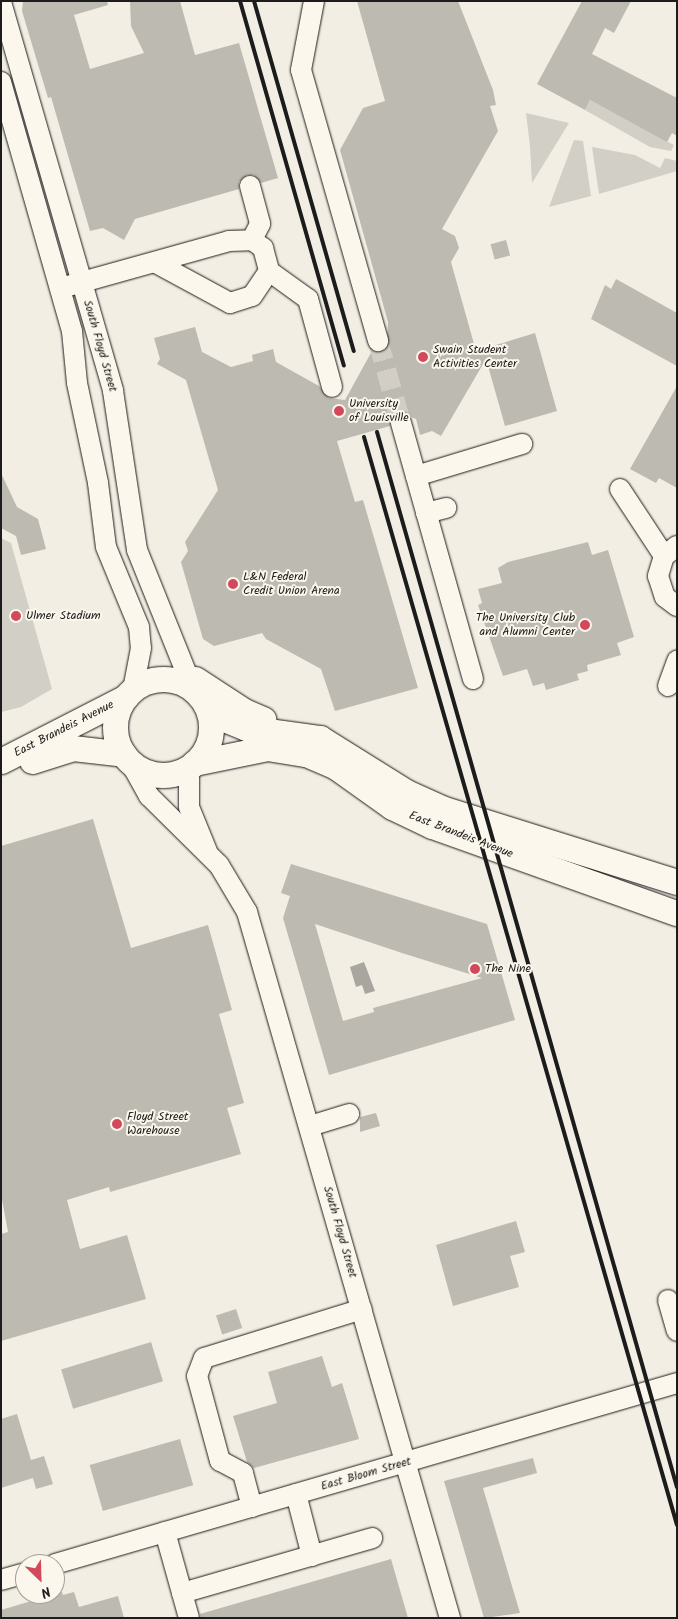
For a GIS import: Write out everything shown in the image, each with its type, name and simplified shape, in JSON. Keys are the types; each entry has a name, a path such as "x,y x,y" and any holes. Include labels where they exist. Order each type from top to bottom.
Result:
{"main road":[{"path":"194,687 211,731 206,748 192,765 162,775 140,769 126,757 115,729 118,712 129,693 162,679 194,687 244,712 310,735"},
{"name":"East Brandeis Avenue","path":"194,687 219,717 246,728 310,735 342,748 424,802 677,882"},
{"name":"East Brandeis Avenue","path":"1,761 129,693"},
{"name":"East Brandeis Avenue","path":"1,776 61,750 82,748 126,757"},
{"name":"East Brandeis Avenue","path":"192,765 267,748 299,752 336,767 392,807 432,826 677,913"}],"street":[{"path":"314,1 301,70 378,341"},
{"name":"South Floyd Street","path":"1,2 117,409 137,550 194,687"},
{"name":"South Floyd Street","path":"1,82 72,331 77,383 98,483 106,547 140,627 141,648 129,693"},
{"path":"250,186 260,224 258,244 269,271 308,299 332,387"},
{"path":"61,288 156,263 229,241 258,244"},
{"path":"156,263 230,303 252,296 269,271"},
{"path":"401,423 472,679"},
{"path":"416,476 522,444"},
{"path":"620,489 670,551 658,576 660,587 677,606"},
{"path":"426,513 446,508"},
{"path":"668,686 677,661"},
{"name":"South Floyd Street","path":"126,757 149,796 209,856 236,889 247,912 450,1618"},
{"name":"South Floyd Street","path":"192,765 189,807 209,856"},
{"path":"310,1126 349,1114"},
{"path":"668,1300 677,1331"},
{"path":"252,1507 242,1473 220,1461 197,1376 204,1358 362,1310"},
{"name":"East Bloom Street","path":"65,1561 677,1383"},
{"path":"296,1494 312,1556"},
{"path":"165,1532 189,1618"},
{"path":"182,1593 372,1538"},
{"path":"1,1580 15,1576"}],"shaded area":[{"path":"590,100 674,145 671,151 650,147 585,110"},
{"path":"526,113 569,123 532,183 530,146"},
{"path":"574,140 583,141 591,196 549,207"},
{"path":"592,147 635,155 660,168 665,158 677,161 677,171 599,194"},
{"name":"Ulmer Stadium","path":"1,538 11,543 52,689 21,707 1,712"},
{"path":"364,962 375,991 365,994 362,985 356,987 350,967"}],"building":[{"path":"23,1 107,1 108,5 74,15 90,69 144,53 131,26 130,1 180,1 195,55 239,43 278,178 261,183 254,175 247,175 239,182 239,189 135,219 124,240 103,228 90,231 51,97 48,98 22,11"},
{"name":"Swain Student Activities Center","path":"357,1 458,1 493,90 496,105 490,106 498,131 442,229 455,236 459,248 451,262 476,351 535,333 557,411 505,426 486,359 441,436 432,431 420,435 416,419 398,412 392,415 390,426 337,441 355,502 363,500 418,688 335,711 321,669 266,639 262,633 214,646 203,639 181,562 188,551 185,542 218,490 186,380 157,364 160,359 154,338 195,327 202,352 231,367 253,361 252,355 273,349 276,362 319,386 329,398 345,400 372,351 387,349 388,322 340,150 363,108 385,101"},
{"path":"582,1 631,1 614,33 605,28 592,54 677,98 677,136 672,133 667,142 590,100 585,110 537,84"},
{"path":"506,240 510,255 495,260 491,244"},
{"path":"616,279 677,313 677,366 591,319 605,285 611,289"},
{"path":"677,386 677,488 659,478 656,483 630,469"},
{"path":"1,473 17,507 38,519 46,549 21,555 16,536 1,528"},
{"name":"The University Club and Alumni Center","path":"588,542 592,555 608,550 634,637 617,643 621,655 587,665 588,671 577,674 579,680 546,690 544,683 533,686 527,669 503,676 478,605 482,603 478,589 502,583 498,568 508,562"},
{"path":"93,819 131,948 208,925 232,1010 219,1014 244,1103 227,1108 241,1154 110,1192 109,1187 67,1200 80,1249 127,1235 146,1299 1,1341 1,1234 8,1232 1,1194 1,846"},
{"name":"The Nine","path":"291,864 487,924 515,1020 329,1075 283,918 290,896 281,893","holes":["315,924 482,978 373,1008 374,1012 343,1021"]},
{"path":"376,1113 380,1126 360,1132 360,1117"},
{"path":"516,1221 525,1252 510,1256 519,1287 453,1306 436,1245"},
{"path":"236,1309 242,1328 222,1335 216,1315"},
{"path":"151,1342 163,1381 73,1409 61,1369"},
{"path":"322,1356 332,1387 342,1383 359,1439 254,1468 247,1462 233,1416 277,1403 268,1372"},
{"path":"17,1414 31,1460 44,1456 53,1484 36,1489 33,1478 1,1488 1,1419"},
{"path":"180,1439 193,1485 103,1511 90,1465"},
{"path":"533,1458 537,1473 483,1488 520,1613 484,1618 444,1481"},
{"path":"391,1559 408,1618 201,1618 200,1614"},
{"path":"74,1592 79,1607 118,1596 124,1618 1,1618 1,1610 21,1604 65,1604 65,1594"}],"tunnel":[{"path":"378,341 401,423"}],"railway":[{"path":"240,1 344,365"},
{"path":"254,1 354,351"},
{"path":"377,432 677,1487"},
{"path":"364,437 677,1525"}],"place":[{"name":"Swain Student Activities Center","path":"423,357"},
{"name":"University of Louisville","path":"339,411"},
{"name":"L&N Federal Credit Union Arena","path":"233,584"},
{"name":"Ulmer Stadium","path":"16,616"},
{"name":"The University Club and Alumni Center","path":"585,625"},
{"name":"The Nine","path":"475,969"},
{"name":"Floyd Street Warehouse","path":"117,1124"}]}
